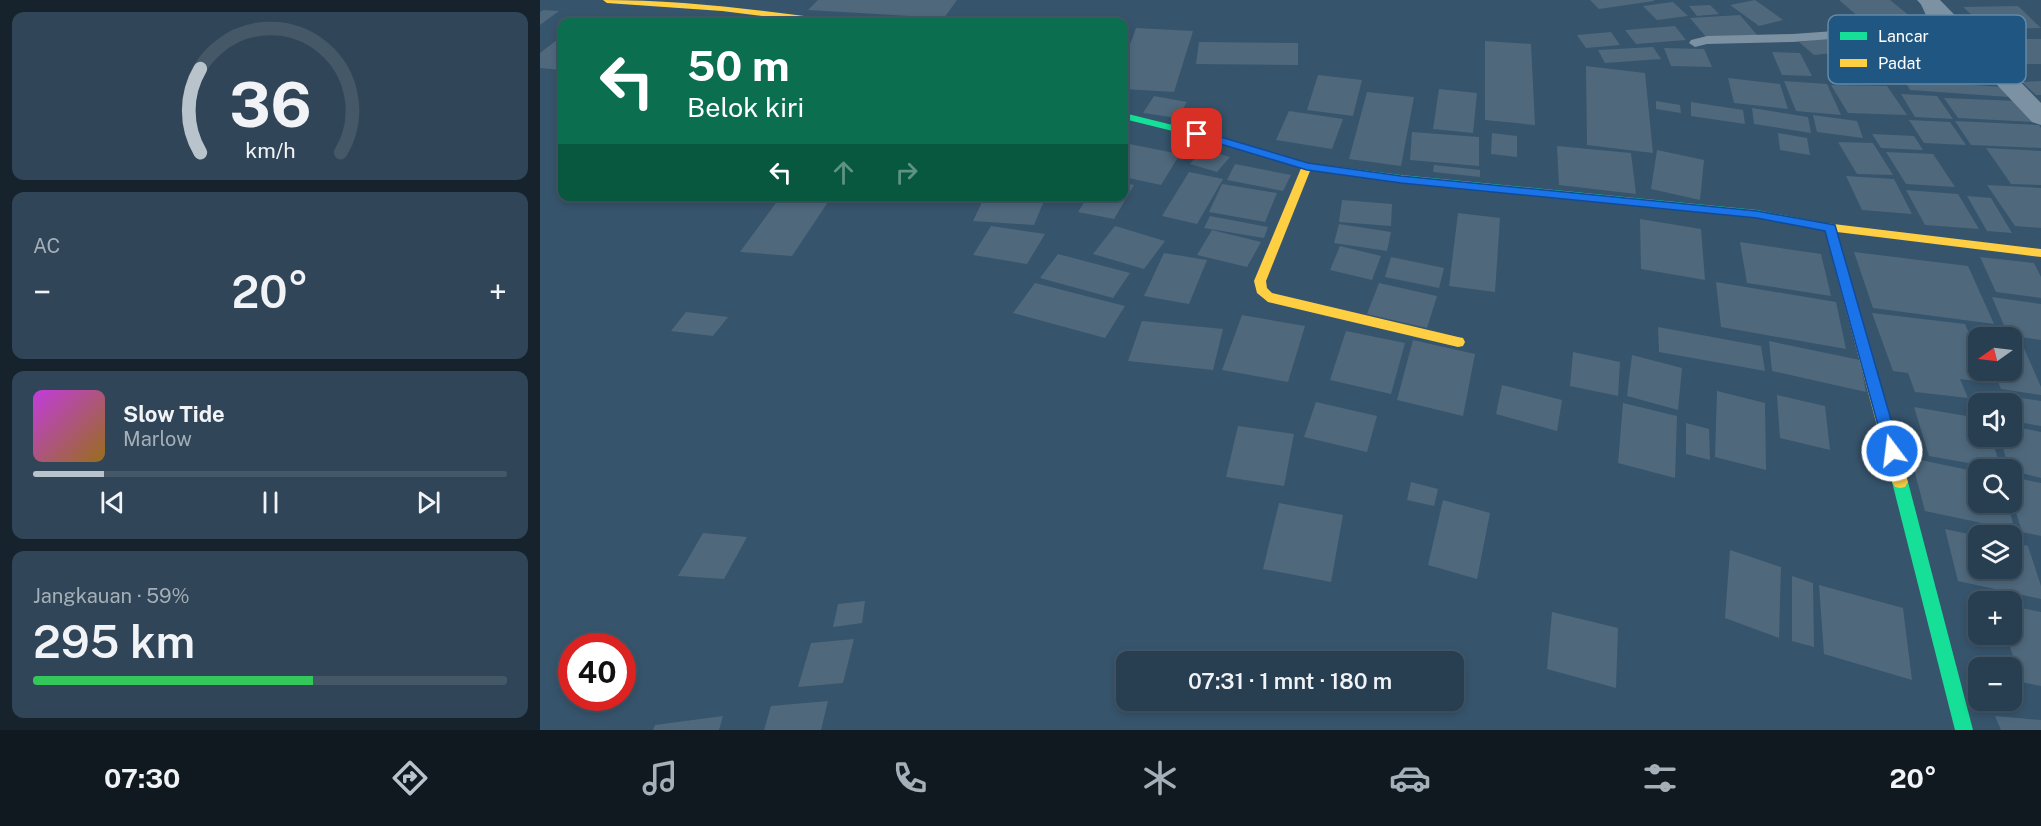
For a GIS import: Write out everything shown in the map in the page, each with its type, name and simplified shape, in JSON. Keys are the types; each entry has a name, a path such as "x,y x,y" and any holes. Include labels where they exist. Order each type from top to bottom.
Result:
{"street":[{"path":"607,0 722,8 797,18"},
{"path":"1926,0 1941,15"},
{"path":"2009,84 2041,117"},
{"path":"1128,117 1197,134 1307,166 1401,179 1757,214 1830,228 2041,253"},
{"path":"1307,166 1260,281 1259,288 1262,293 1268,297 1458,342"},
{"path":"1830,228 1923,563 1964,730"}],"lane":[{"path":"1926,0 1933,15"},
{"path":"1695,44 1707,40 1828,35"}],"building":[{"path":"818,0 957,0 944,18 808,10"},
{"path":"1590,0 1654,0 1654,1 1599,9"},
{"path":"1755,0 1783,20 1759,26 1730,5"},
{"path":"1839,0 1890,0 1909,15 1857,15"},
{"path":"1673,2 1688,16 1657,20 1643,6"},
{"path":"1710,5 1719,14 1697,16 1689,6"},
{"path":"2018,6 2041,28 2026,28 2026,15 1972,15 1963,7"},
{"path":"543,10 559,11 540,25 540,12"},
{"path":"1740,15 1757,35 1706,37 1690,18"},
{"path":"1675,26 1686,40 1636,44 1625,30"},
{"path":"1136,28 1193,31 1174,92 1128,89 1128,50"},
{"path":"1611,32 1620,45 1586,48 1577,35"},
{"path":"1828,38 1828,54 1814,55 1799,42"},
{"path":"558,39 558,70 540,68 540,53"},
{"path":"2026,39 2041,39 2041,64 2026,64"},
{"path":"1485,41 1531,44 1535,125 1485,120"},
{"path":"1199,42 1298,43 1298,65 1196,64"},
{"path":"1653,47 1661,59 1605,63 1598,50"},
{"path":"1664,48 1704,49 1712,67 1671,66"},
{"path":"1772,52 1800,53 1812,76 1782,75"},
{"path":"1586,66 1645,73 1653,153 1587,145"},
{"path":"1318,75 1362,80 1353,116 1307,110"},
{"path":"1728,78 1780,84 1788,109 1734,103"},
{"path":"1784,81 1827,84 1841,115 1796,111"},
{"path":"2041,81 2041,95 2036,95 2024,84 2026,82"},
{"path":"1906,84 1960,84 2002,87 2009,97 1910,90"},
{"path":"1831,85 1887,86 1907,115 1848,113"},
{"path":"1439,89 1477,93 1473,133 1433,129"},
{"path":"1367,92 1414,97 1401,166 1349,159"},
{"path":"1901,94 1937,96 1953,119 1915,117"},
{"path":"1154,96 1187,102 1177,118 1143,113"},
{"path":"1944,98 2018,101 2035,122 1958,118"},
{"path":"1656,101 1680,105 1681,113 1656,109"},
{"path":"1691,102 1743,110 1745,124 1691,116"},
{"path":"1752,108 1808,117 1811,133 1754,124"},
{"path":"1289,111 1343,119 1332,149 1276,140"},
{"path":"1813,115 1857,121 1863,138 1817,132"},
{"path":"1909,120 1950,122 1966,145 1924,143"},
{"path":"1955,121 2039,125 2041,148 1971,145"},
{"path":"1412,132 1479,137 1479,166 1410,160"},
{"path":"1492,133 1517,136 1517,157 1491,154"},
{"path":"1778,133 1807,138 1810,155 1780,150"},
{"path":"1872,134 1914,136 1923,150 1881,148"},
{"path":"1838,142 1873,143 1893,175 1857,174"},
{"path":"1128,144 1180,154 1161,185 1128,178"},
{"path":"1557,146 1631,153 1636,194 1559,185"},
{"path":"1986,148 2041,151 2041,185 2011,184"},
{"path":"1203,149 1230,157 1217,172 1190,164"},
{"path":"1657,150 1704,160 1700,200 1651,189"},
{"path":"1886,152 1933,154 1955,187 1906,184"},
{"path":"1235,164 1291,175 1283,191 1227,180"},
{"path":"1434,165 1480,170 1480,177 1433,172"},
{"path":"1189,172 1223,179 1197,224 1162,216"},
{"path":"1846,176 1894,179 1912,214 1862,210"},
{"path":"1128,184 1134,185 1128,195"},
{"path":"1222,184 1277,193 1265,222 1209,212"},
{"path":"1987,185 2041,188 2041,228 2015,226"},
{"path":"1906,190 1958,194 1979,229 1925,225"},
{"path":"1967,196 1991,198 2012,233 1987,231"},
{"path":"1342,200 1392,204 1391,226 1339,222"},
{"path":"777,201 829,201 792,256 740,252"},
{"path":"983,201 1044,201 1034,225 973,221"},
{"path":"1085,201 1125,201 1114,219 1078,212"},
{"path":"1458,213 1500,218 1495,292 1449,286"},
{"path":"1210,216 1268,227 1264,238 1204,228"},
{"path":"1640,219 1701,229 1705,280 1641,269"},
{"path":"1339,224 1391,232 1387,251 1334,243"},
{"path":"991,226 1045,234 1027,264 973,255"},
{"path":"1115,226 1165,241 1144,269 1093,254"},
{"path":"1212,230 1261,242 1247,267 1197,255"},
{"path":"1740,242 1821,254 1831,296 1747,283"},
{"path":"1340,246 1381,256 1372,280 1330,270"},
{"path":"1854,252 1968,266 1994,324 1873,308"},
{"path":"1164,253 1207,260 1189,304 1144,296"},
{"path":"1058,254 1130,273 1113,298 1040,278"},
{"path":"1391,257 1444,268 1439,288 1385,277"},
{"path":"1980,257 2034,263 2041,277 2041,298 1996,292"},
{"path":"1716,282 1836,302 1846,349 1721,327"},
{"path":"1035,283 1125,306 1105,338 1013,313"},
{"path":"1379,283 1437,296 1427,328 1367,314"},
{"path":"1992,297 2041,304 2041,340 2022,337 2022,327 2005,327"},
{"path":"686,312 728,317 713,336 671,331"},
{"path":"1872,313 1965,324 1968,331 1968,380 1960,379 1968,398 1915,392 1908,373 1893,371"},
{"path":"1242,315 1305,326 1288,382 1222,370"},
{"path":"1142,321 1223,329 1213,370 1128,361"},
{"path":"1658,327 1761,346 1765,371 1659,352"},
{"path":"1346,331 1405,343 1391,394 1330,380"},
{"path":"1413,340 1475,354 1463,416 1397,400"},
{"path":"1769,341 1860,360 1866,392 1772,371"},
{"path":"2022,344 2041,387 2041,395 2001,389 1998,381 2022,381"},
{"path":"1573,352 1620,362 1618,396 1570,386"},
{"path":"1632,355 1682,368 1678,410 1627,396"},
{"path":"1502,385 1562,400 1557,431 1496,414"},
{"path":"1717,391 1765,403 1766,470 1715,457"},
{"path":"1777,395 1825,406 1830,450 1780,438"},
{"path":"2022,398 2041,401 2041,426 2022,423"},
{"path":"1316,402 1377,416 1367,452 1304,437"},
{"path":"1623,403 1677,416 1675,478 1618,463"},
{"path":"1914,407 1968,416 1968,447 1994,447 1998,459 1968,459 1968,463 1929,456"},
{"path":"1686,423 1709,429 1710,460 1686,454"},
{"path":"1238,426 1294,434 1284,486 1226,477"},
{"path":"2022,428 2041,432 2041,478 2022,473 2022,459 2006,459 2003,447 2022,447"},
{"path":"1911,458 1968,470 1968,513 2010,513 2014,525 1991,525 1925,511"},
{"path":"2022,479 2041,483 2041,536 2022,532 2022,525 2020,525 2016,513 2022,513"},
{"path":"1411,482 1438,489 1434,506 1407,500"},
{"path":"1443,500 1490,513 1477,579 1428,565"},
{"path":"1279,503 1343,515 1331,582 1263,569"},
{"path":"1945,529 1968,534 1968,579 2022,579 2022,544 2028,546 2041,586 2041,599 2022,595 2022,591 2004,591 1958,581"},
{"path":"703,533 747,537 724,579 678,576"},
{"path":"1730,550 1781,567 1779,638 1725,618"},
{"path":"1792,576 1813,583 1814,647 1792,641"},
{"path":"1819,585 1903,608 1912,680 1824,654"},
{"path":"865,601 862,623 833,627 838,604"},
{"path":"2022,608 2041,612 2041,686 2022,682 2022,657 2013,657 2009,645 2022,645"},
{"path":"1552,612 1618,628 1616,688 1547,669"},
{"path":"854,639 843,683 798,687 811,643"},
{"path":"828,701 821,730 764,730 771,706"},
{"path":"723,716 719,730 653,730 655,725"},
{"path":"1995,716 2041,720 2041,730 2001,730"}],"traffic: fast":[{"path":"1128,117 1197,134 1307,166 1401,179 1757,214 1825,227"},
{"path":"1900,482 1964,730"}],"traffic: slow":[{"path":"607,0 722,8 797,18"},
{"path":"1307,166 1260,281 1261,290 1268,297 1458,342"},
{"path":"1825,227 2041,253"},
{"path":"1830,228 1900,482"}],"route":[{"path":"1197,134 1307,166 1401,179 1757,214 1830,228 1892,451"}]}
